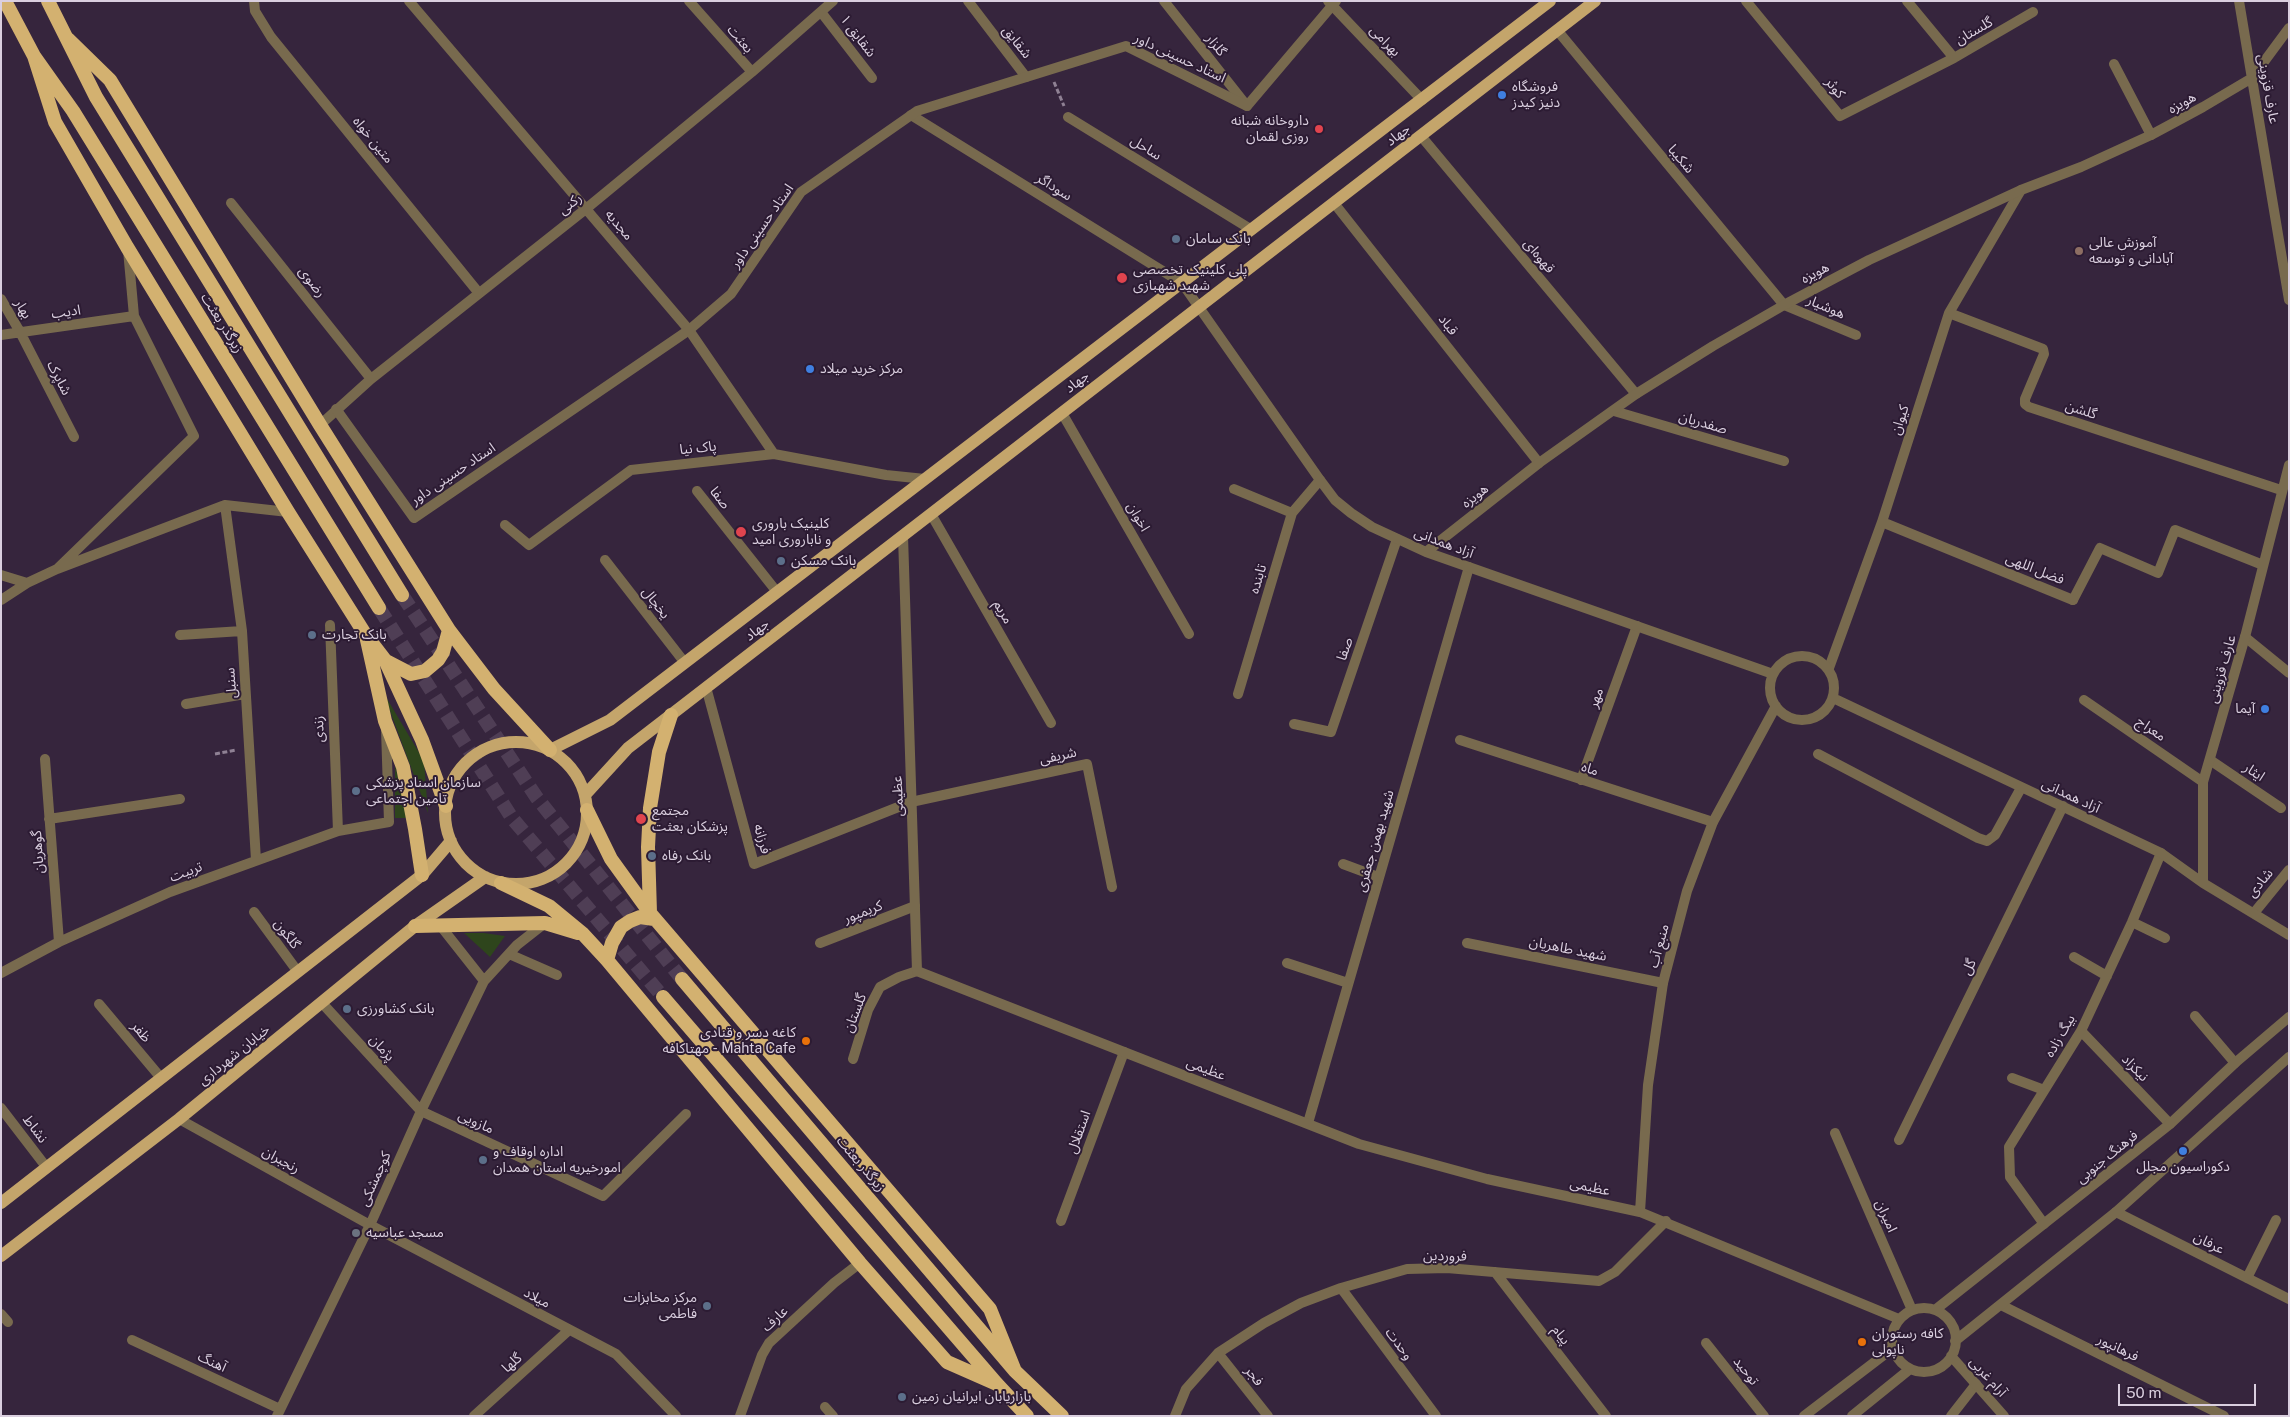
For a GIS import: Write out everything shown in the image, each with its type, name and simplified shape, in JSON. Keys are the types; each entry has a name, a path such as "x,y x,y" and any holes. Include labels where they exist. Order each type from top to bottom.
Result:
{"highway":[{"path":"5,1 34,56 55,122 127,247 288,512 365,634 385,660 422,740 446,806"},
{"path":"48,1 68,38 110,80 320,424 449,630 494,689 550,750"},
{"name":"زیرگذر بعثت","path":"68,38 96,97 402,595"},
{"name":"زیرگذر بعثت","path":"34,56 73,112 379,608"},
{"path":"385,660 411,674 425,671 438,660 443,652 449,630"},
{"path":"365,634 385,721 403,767 422,875"},
{"path":"652,916 648,846 650,808 659,752 671,716"},
{"path":"587,810 611,859 652,916 990,1309 1015,1371"},
{"path":"501,883 549,906 583,934 607,960 860,1263 947,1362 997,1384"},
{"path":"607,960 612,943 621,927 640,917 652,916"},
{"path":"415,926 545,923 583,934"},
{"name":"زیرگذر بعثت","path":"682,979 1015,1371 1062,1416"},
{"path":"663,997 997,1384 1027,1416"}],"main road":[{"name":"جهاد","path":"550,750 610,720 1550,1"},
{"name":"جهاد","path":"585,794 628,748 1595,1"},
{"path":"510,742 530,744 550,750 565,762 577,777 585,794 587,825 583,840 568,862 558,871 535,882 501,883 485,877 471,868 460,856 451,841 446,824 446,806 450,788 458,772 481,752 495,745 510,742"},
{"name":"خیابان شهرداری","path":"1,1203 422,875 451,841"},
{"name":"خیابان شهرداری","path":"1,1256 179,1119 415,926 485,877"}],"street":[{"name":"متین خواه","path":"254,1 255,12 271,37 478,292"},
{"name":"مجدیه","path":"409,1 689,330 774,454"},
{"name":"بعثت","path":"689,1 752,72"},
{"name":"رکنی","path":"320,424 370,379 587,208 752,72 833,1"},
{"name":"شقایق","path":"968,1 1026,77"},
{"name":"گلزار","path":"1164,1 1247,106"},
{"name":"کوثر","path":"1746,1 1840,116 1954,58"},
{"path":"1907,1 1954,58"},
{"name":"عارف قزوینی","path":"2239,1 2289,300"},
{"path":"1247,106 1333,3"},
{"name":"بهرامی","path":"1333,3 1422,100"},
{"name":"شقایق ۱","path":"821,12 872,78"},
{"name":"گلستان","path":"1954,58 2033,12"},
{"path":"2252,78 2289,28"},
{"name":"شکیبا","path":"1557,30 1784,305"},
{"name":"استاد حسینی داور","path":"336,409 414,518 689,330 731,294 801,192 917,111 1126,46 1247,106"},
{"path":"2114,64 2151,135"},
{"name":"هویزه","path":"1426,552 1540,463 1636,394 1784,305 1868,260 2021,190 2081,167 2151,135 2252,78"},
{"name":"سوداگر","path":"910,115 1182,283"},
{"name":"ساحل","path":"1068,117 1252,230"},
{"name":"قهوه‌ای","path":"1421,136 1636,394"},
{"name":"کیوان","path":"1828,668 1882,522 1949,313 2021,190"},
{"name":"رضوی","path":"231,203 370,379"},
{"name":"قباد","path":"1334,203 1540,463"},
{"path":"57,569 194,436 134,316 127,247"},
{"name":"آزاد همدانی","path":"1182,283 1320,480 1335,500 1351,513 1397,540 1426,552 1773,674"},
{"name":"بهار","path":"1,299 20,332"},
{"name":"هوشیار","path":"1784,305 1856,335"},
{"name":"گلشن","path":"1949,313 2044,350 2025,400 2025,404 2028,407 2282,490"},
{"name":"ادیب","path":"1,334 134,316"},
{"name":"شاپرک","path":"20,332 74,437"},
{"name":"صفدریان","path":"1614,411 1784,461"},
{"name":"اخوان","path":"1062,413 1190,634"},
{"name":"پاک نیا","path":"505,525 529,546 631,470 774,454 886,475 925,479"},
{"name":"عارف قزوینی","path":"2203,882 2203,782 2245,637 2289,465"},
{"name":"تابنده","path":"1238,694 1292,512 1320,480"},
{"path":"1234,490 1292,512"},
{"name":"صفا","path":"697,491 777,592"},
{"path":"1,600 27,583 57,569 225,504 288,512"},
{"name":"سنبل","path":"225,504 242,631 256,860"},
{"name":"مریم","path":"931,514 1051,723"},
{"name":"فضل اللهی","path":"1882,522 2073,600 2100,548 2158,573 2175,530 2263,565"},
{"name":"عظیمی","path":"903,536 917,971 1359,1144 1487,1179 1640,1212 1666,1221 1899,1319"},
{"name":"صفا","path":"1294,724 1331,732 1397,540"},
{"name":"یخچال","path":"605,560 685,663"},
{"name":"شهید بهمن جعفری","path":"1308,1123 1468,567"},
{"path":"1,575 27,583"},
{"name":"زندی","path":"330,625 338,832"},
{"name":"مهر","path":"1581,780 1637,626"},
{"path":"180,635 242,631"},
{"path":"2245,637 2289,673"},
{"path":"1810,656 1828,668 1835,688 1833,698 1821,714 1802,720 1783,714 1776,706 1770,690 1773,674 1789,658 1810,656"},
{"name":"فرزانه","path":"706,688 754,864 912,802"},
{"path":"186,704 245,694"},
{"name":"آزاد همدانی","path":"1833,698 2161,854 2289,935"},
{"name":"معراج","path":"2084,700 2203,782"},
{"name":"منبع آب","path":"1640,1212 1648,1085 1663,983 1687,891 1713,822 1776,706"},
{"name":"تربیت","path":"1,973 59,942 170,892 338,832 389,822 385,721"},
{"name":"ماه","path":"1460,740 1713,822"},
{"path":"1818,754 1987,841 1995,835 2021,788"},
{"name":"گوهریان","path":"45,759 59,942"},
{"name":"ایثار","path":"2210,760 2281,808"},
{"name":"شریفی","path":"912,802 1088,764 1112,887"},
{"path":"50,819 180,800"},
{"name":"گل","path":"1899,1140 2063,806"},
{"name":"بیگ زاده","path":"2044,1224 2010,1177 2009,1146 2081,1031 2132,922 2161,854"},
{"path":"1343,864 1378,878"},
{"name":"شادی","path":"2254,913 2289,870"},
{"name":"کریمپور","path":"820,943 915,906"},
{"name":"گلگون","path":"254,912 298,972"},
{"path":"2132,922 2165,938"},
{"name":"کوچمشکی","path":"279,1413 370,1225 421,1111 484,981 509,954 545,923"},
{"path":"439,924 484,981"},
{"name":"شهید طاهریان","path":"1467,943 1663,983"},
{"path":"509,954 557,975"},
{"path":"2074,957 2107,976"},
{"path":"1287,963 1348,983"},
{"name":"گلستان","path":"852,1059 868,1010 880,987 899,976 917,971"},
{"name":"پژمان","path":"322,1003 421,1111"},
{"name":"ظفر","path":"99,1004 162,1078"},
{"path":"2195,1016 2235,1063"},
{"name":"فرهنگ جنوبی","path":"1935,1310 2170,1124 2235,1063 2289,1017"},
{"name":"نیکزاد","path":"2081,1031 2170,1124"},
{"name":"استقلال","path":"1061,1221 1124,1052"},
{"path":"1956,1341 1950,1322 1935,1310 1927,1308 1912,1310 1899,1319 1894,1328 1893,1348 1902,1364 1910,1369 1922,1372 1933,1370 1943,1365 1951,1356 1956,1341 2116,1212 2289,1057"},
{"path":"2012,1078 2044,1090"},
{"name":"نشاط","path":"1,1108 47,1168"},
{"name":"مازویی","path":"421,1111 603,1196 686,1114"},
{"name":"رنجبران","path":"179,1119 370,1225"},
{"name":"امیران","path":"1834,1133 1912,1310"},
{"name":"عرفان","path":"2116,1212 2289,1299"},
{"path":"2247,1278 2276,1220"},
{"name":"فروردین","path":"1175,1416 1186,1389 1218,1353 1264,1323 1301,1303 1341,1288 1407,1269 1447,1268 1599,1281 1615,1272 1666,1221"},
{"name":"میلاد","path":"370,1225 616,1354 676,1416"},
{"name":"عارف","path":"740,1416 762,1355 769,1343 834,1283 860,1263"},
{"name":"پیام","path":"1495,1272 1606,1416"},
{"name":"وحدت","path":"1341,1288 1436,1416"},
{"name":"فرهانپور","path":"2001,1305 2224,1416"},
{"name":"گلها","path":"474,1416 569,1330"},
{"name":"آهنگ","path":"132,1340 279,1413"},
{"name":"توحید","path":"1706,1343 1764,1416"},
{"path":"1804,1416 1893,1348"},
{"name":"فجر","path":"1218,1353 1268,1416"},
{"name":"آرام غربی","path":"1951,1356 2004,1416"},
{"path":"1852,1416 1910,1369"},
{"path":"1951,1416 1976,1384"},
{"path":"825,1407 833,1416"}],"path":[{"path":"1049,70 1068,117"},
{"path":"215,754 250,748"}],"green space":[{"path":"383,692 424,761 428,813"},
{"path":"395,765 408,818 395,818"},
{"path":"464,933 484,933 505,936 490,957"}],"tunnel":[{"path":"402,595 537,798 682,979"},
{"path":"379,608 512,818 663,997"}],"place":[{"name":"فروشگاه دنیز کیدز","path":"1502,95"},
{"name":"داروخانه شبانه روزی لقمان","path":"1319,129"},
{"name":"بانک سامان","path":"1176,239"},
{"name":"آموزش عالی آبادانی و توسعه","path":"2079,251"},
{"name":"پلی کلینیک تخصصی شهید شهبازی","path":"1122,278"},
{"name":"مرکز خرید میلاد","path":"810,369"},
{"name":"کلینیک باروری و ناباروری امید","path":"741,532"},
{"name":"بانک مسکن","path":"781,561"},
{"name":"بانک تجارت","path":"312,635"},
{"name":"آيما","path":"2265,709"},
{"name":"سازمان اسناد پزشکی تامین اجتماعی","path":"356,791"},
{"name":"مجتمع پزشکان بعثت","path":"641,819"},
{"name":"بانک رفاه","path":"652,856"},
{"name":"بانک کشاورزی","path":"347,1009"},
{"name":"کاغه دسر و قنادی مهتاکافه - Mahta Cafe","path":"806,1041"},
{"name":"دکوراسیون مجلل","path":"2183,1151"},
{"name":"اداره اوقاف و امورخیریه استان همدان","path":"483,1160"},
{"name":"مسجد عباسیه","path":"356,1233"},
{"name":"مرکز مخابزات فاطمی","path":"707,1306"},
{"name":"کافه رستوران ناپولی","path":"1862,1342"},
{"name":"بازاریابان ایرانیان زمین","path":"902,1397"}]}
